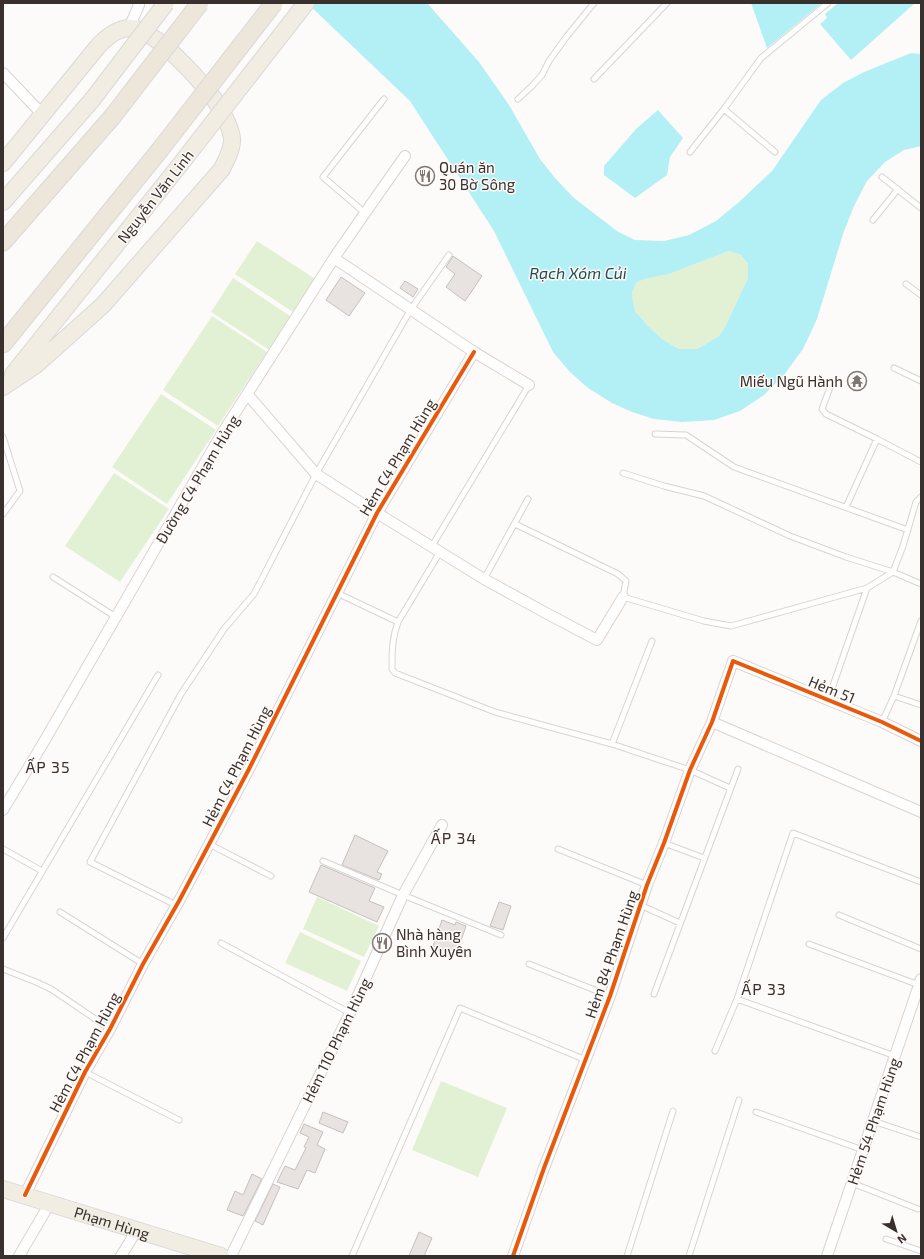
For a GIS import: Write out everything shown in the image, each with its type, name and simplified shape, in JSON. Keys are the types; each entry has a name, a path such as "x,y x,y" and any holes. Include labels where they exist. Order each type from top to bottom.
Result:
{"highway":[{"path":"3,242 113,116 200,3"},
{"name":"Nguyễn Văn Linh","path":"3,344 159,151 274,3"}],"main road":[{"path":"3,202 92,100 166,3"},
{"name":"Nguyễn Văn Linh","path":"3,387 179,166 306,3"},
{"path":"3,164 107,37 118,31 129,28 138,29 158,41 179,60 215,101 230,126 232,140 229,155 222,170 103,305 36,365 3,387"},
{"name":"Phạm Hùng","path":"3,1189 221,1256"}],"street":[{"path":"129,28 139,4"},
{"path":"3,73 43,115"},
{"name":"Đường C4 Phạm Hủng","path":"3,810 221,435 364,212 405,156"},
{"path":"334,258 474,352 530,384"},
{"name":"Hẻm C4 Phạm Hùng","path":"25,1195 85,1072 110,1029 143,964 249,769 377,513 474,352"},
{"path":"248,394 316,474 484,579 544,612 597,640 623,597"},
{"name":"Hẻm 51","path":"733,661 882,722 921,741"},
{"name":"Hẻm 84 Phạm Hùng","path":"513,1256 544,1168 610,996 647,885 690,770 712,722 733,661"},
{"path":"712,722 921,812"},
{"name":"Hẻm 110 Phạm Hùng","path":"231,1256 350,1013 403,895 442,825"},
{"name":"Hẻm 54 Phạm Hùng","path":"827,1256 920,982"},
{"path":"19,1256 50,1203"},
{"path":"121,1256 137,1230"}],"lane":[{"path":"518,99 542,75 549,61 567,36 594,3"},
{"path":"594,79 667,3"},
{"path":"690,152 724,109 761,58 828,3"},
{"path":"364,212 323,177 384,99"},
{"path":"724,109 776,152"},
{"path":"882,177 921,208"},
{"path":"873,220 898,189"},
{"path":"176,905 90,862 181,694 224,630 254,594 316,474 411,309 449,255"},
{"path":"906,284 921,295"},
{"path":"894,368 921,381"},
{"path":"832,382 822,409 826,414 921,462"},
{"path":"530,384 436,549 398,622 392,639 392,669 394,673 495,712 612,744 690,770 730,788"},
{"path":"655,434 686,435 734,466 908,530"},
{"path":"3,437 20,491 3,514"},
{"path":"846,507 877,439"},
{"path":"623,473 664,486 704,496 790,536 846,557 893,572 921,584"},
{"path":"514,524 618,574 626,580 623,597 704,621 731,626 867,588 893,572 916,502 921,497"},
{"path":"484,579 528,499"},
{"path":"53,577 116,617"},
{"path":"828,700 867,588"},
{"path":"337,593 398,622"},
{"path":"882,722 894,696 921,621"},
{"path":"612,744 652,641"},
{"path":"3,938 158,675"},
{"path":"894,696 921,705"},
{"path":"654,994 738,769"},
{"path":"715,1050 737,999 793,834 921,882"},
{"path":"664,842 704,858"},
{"path":"209,844 271,876"},
{"path":"3,849 42,871"},
{"path":"558,849 647,885"},
{"path":"323,861 501,935"},
{"path":"640,905 680,923"},
{"path":"60,912 143,964"},
{"path":"839,915 921,949"},
{"path":"221,943 350,1013"},
{"path":"809,944 920,982"},
{"path":"529,964 610,996"},
{"path":"3,968 51,989 110,1029"},
{"path":"737,999 895,1056"},
{"path":"352,1256 460,1008 586,1060"},
{"path":"85,1072 179,1120"},
{"path":"688,1256 739,1100"},
{"path":"627,1256 673,1111"},
{"path":"756,1112 863,1150"},
{"path":"873,1121 921,1137"},
{"path":"852,1183 918,1209"},
{"path":"886,1239 921,1250"}],"green space":[{"path":"257,241 317,280 296,314 235,274"},
{"path":"729,251 741,255 748,264 748,278 726,325 719,336 697,349 679,349 662,339 635,311 632,293 636,283 643,279 669,274"},
{"path":"233,278 293,318 271,351 211,312"},
{"path":"212,316 267,352 218,426 163,390"},
{"path":"161,394 216,430 167,504 112,467"},
{"path":"114,473 169,509 120,582 65,546"},
{"path":"317,897 379,926 364,957 303,929"},
{"path":"300,932 361,961 347,991 285,963"},
{"path":"441,1081 507,1108 478,1177 412,1150"}],"water":[{"name":"Rạch Xóm Củi","path":"307,3 427,3 479,62 509,105 540,159 574,198 617,231 635,240 664,241 689,235 716,221 739,202 772,171 821,100 843,83 864,72 911,53 921,54 921,146 904,150 885,162 867,181 854,206 843,234 817,319 803,349 784,375 764,395 740,411 714,420 682,422 654,419 632,412 612,403 588,388 570,372 553,352 494,231 410,101","holes":["729,251 741,255 748,264 748,278 726,325 719,336 697,349 679,349 662,339 635,311 632,293 636,283 644,279 669,274"]},
{"path":"751,3 822,3 767,48"},
{"path":"838,3 915,3 851,60 820,24 827,18 825,14"},
{"path":"658,110 683,138 670,157 667,175 635,198 604,175 604,166 636,129"}],"building":[{"path":"453,256 482,276 465,301 446,287 455,274 446,267"},
{"path":"341,277 365,293 349,316 326,300"},
{"path":"405,281 418,289 413,297 400,288"},
{"path":"355,835 388,851 377,872 382,874 379,880 342,865"},
{"path":"321,865 375,888 369,901 384,907 377,922 309,892"},
{"path":"499,902 511,906 503,930 490,926"},
{"path":"442,920 455,925 456,922 466,926 456,955 433,946"},
{"path":"323,1112 348,1122 343,1133 319,1123"},
{"path":"304,1124 323,1132 317,1145 325,1149 315,1173 307,1170 298,1189 277,1182 285,1166 295,1170 306,1148 304,1147 309,1137 300,1133"},
{"path":"252,1174 262,1179 243,1216 227,1210 235,1191 243,1195"},
{"path":"273,1184 280,1187 263,1225 255,1221"},
{"path":"419,1232 432,1238 424,1256 409,1256"}],"cycle path":[{"path":"25,1195 85,1072 110,1029 143,964 179,901 249,769 377,513 474,352"},
{"path":"513,1256 544,1168 610,996 647,885 664,843 690,770 712,722 733,661 882,722 921,741"}],"place":[{"name":"Quán ăn 30 Bờ Sông","path":"425,176"},
{"name":"Miếu Ngũ Hành","path":"857,381"},
{"name":"Nhà hàng Bình Xuyên","path":"382,943"}],"district":[{"name":"ẤP 35","path":"48,766"},
{"name":"ẤP 34","path":"454,837"},
{"name":"ẤP 33","path":"764,988"}]}
